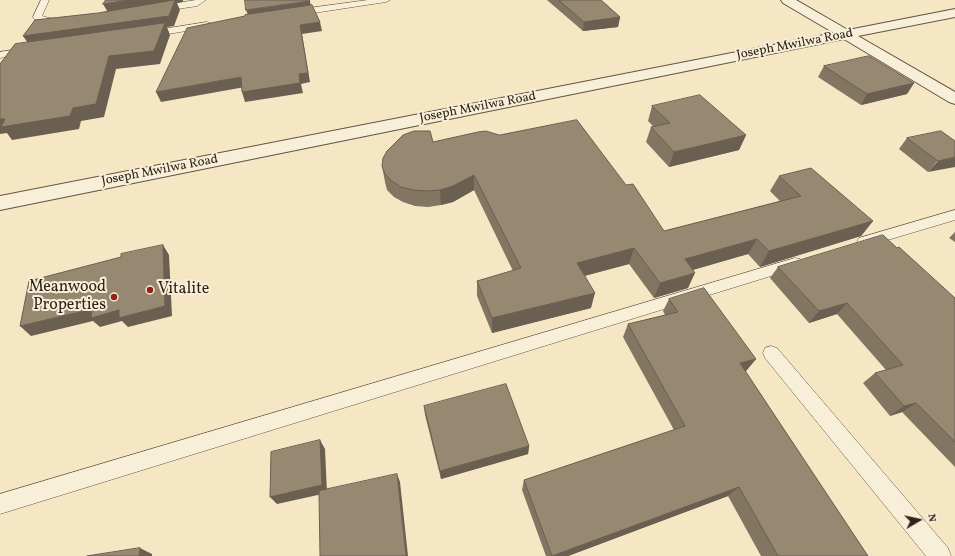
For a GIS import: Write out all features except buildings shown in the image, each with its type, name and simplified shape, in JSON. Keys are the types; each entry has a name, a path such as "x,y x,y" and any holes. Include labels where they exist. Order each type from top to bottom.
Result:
{"street":[{"path":"787,0 955,99"},
{"name":"Joseph Mwilwa Road","path":"0,203 955,13"}],"lane":[{"path":"45,0 38,13 38,17 48,21 73,21"},
{"path":"151,10 197,3 202,0"},
{"path":"284,14 386,0"},
{"path":"142,35 213,25"},
{"path":"0,55 39,49"},
{"path":"848,247 955,215"},
{"path":"0,504 810,259"},
{"path":"771,352 940,556"}],"place":[{"name":"Vitalite","path":"150,290"},
{"name":"Meanwood Properties","path":"114,297"}]}
